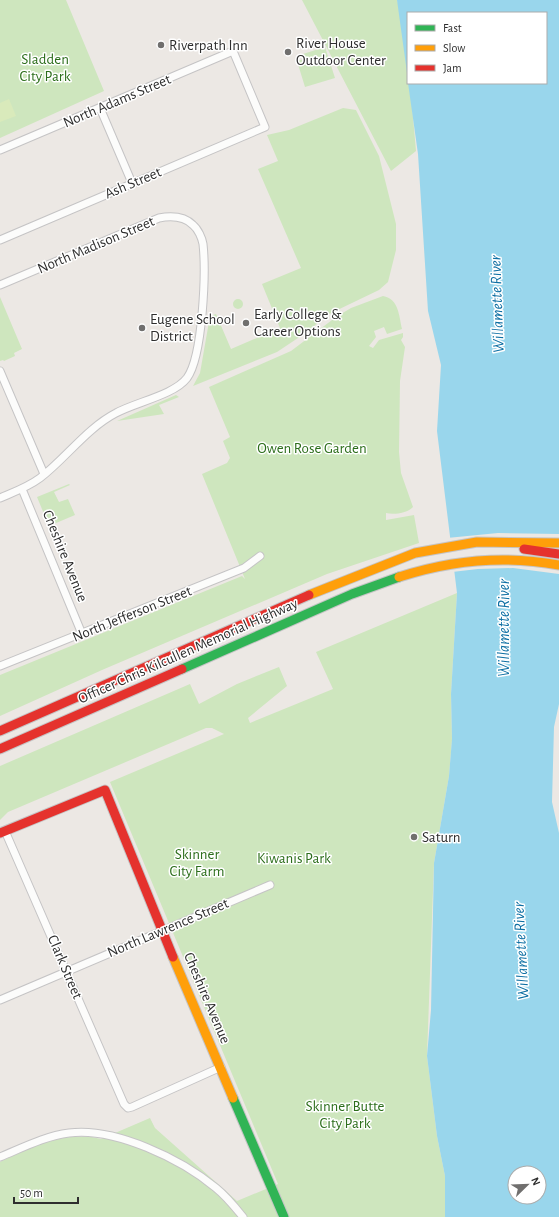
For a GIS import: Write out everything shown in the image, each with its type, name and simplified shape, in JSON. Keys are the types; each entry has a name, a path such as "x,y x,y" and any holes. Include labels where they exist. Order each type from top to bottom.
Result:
{"main road":[{"path":"388,564 415,553 477,542 559,543"},
{"path":"388,564 475,549 511,548 559,554"},
{"name":"Officer Chris Kilcullen Memorial Highway","path":"0,749 338,600 388,580 440,566 487,559 533,560 559,565"},
{"name":"Officer Chris Kilcullen Memorial Highway","path":"0,731 318,591 388,564"},
{"name":"Cheshire Avenue","path":"3,832 105,790 162,931 284,1217"}],"street":[{"name":"North Adams Street","path":"0,150 233,52 265,127"},
{"path":"100,108 132,183"},
{"name":"Ash Street","path":"0,240 265,127"},
{"name":"North Madison Street","path":"0,285 159,218 172,217 186,220 193,225 203,242 202,319 195,356 187,378 170,390 126,408 109,417 44,474 22,489 0,498"},
{"path":"0,371 44,474"},
{"name":"Cheshire Avenue","path":"22,489 82,634"},
{"name":"North Jefferson Street","path":"0,666 244,568 260,556"},
{"name":"Clark Street","path":"3,832 124,1104 128,1108 132,1107 221,1067"},
{"name":"North Lawrence Street","path":"0,1000 270,885"},
{"path":"0,1156 36,1142 67,1133 86,1132 122,1138 145,1147 196,1172 218,1189 243,1217"}],"green space":[{"name":"Sladden City Park","path":"0,0 66,0 104,91 0,138"},
{"path":"302,0 397,0 403,18 407,84 410,84 416,151 391,171"},
{"path":"325,47 335,78 305,87 297,61 304,59 303,54"},
{"path":"9,99 16,116 0,122 0,103"},
{"path":"343,108 356,110 379,156 396,224 396,250 388,282 379,290 327,315 307,332 277,352 193,386 200,373 210,316 216,314 231,349 280,328 262,284 301,268 258,169 278,161 267,135 289,130"},
{"name":"Owen Rose Garden","path":"383,296 395,304 402,329 387,334 384,327 374,331 376,337 369,346 373,348 379,340 403,333 401,340 405,347 400,381 399,452 401,473 413,507 408,511 401,513 386,513 386,520 414,515 419,543 327,574 102,670 0,716 0,675 242,576 245,579 202,474 227,463 230,458 223,441 230,437 209,387 291,351 336,317 351,308"},
{"path":"0,297 22,349 14,353 15,356 4,361 0,361"},
{"path":"236,299 240,299 242,300 242,308 236,309 233,306 233,302"},
{"path":"176,395 179,397 159,405 164,414 117,421"},
{"path":"69,484 70,485 54,492 59,502 68,499 75,515 49,526 37,497"},
{"path":"457,593 451,694 452,740 449,776 434,863 427,1056 437,1136 445,1176 445,1217 0,1217 0,1162 23,1151 62,1138 88,1137 101,1139 150,1118 155,1128 237,1201 278,1184 110,782 224,734 212,728 206,728 8,812 0,820 0,766 190,684 199,704 237,684 279,667 287,686 248,718 250,723 333,689 316,652"}],"water":[{"name":"Willamette River","path":"397,0 559,0 559,704 554,727 552,802 559,833 559,1217 445,1217 445,1176 437,1136 427,1056 431,1010 434,863 449,776 452,739 451,694 457,593 437,431 441,365 428,311 418,154 408,84 547,84 547,12 407,12 407,73"}],"pier":[{"path":"498,533 559,534 559,574 513,568 478,569 452,572 447,538"}],"traffic: fast":[{"path":"182,669 352,594 399,577"},
{"path":"233,1098 284,1217"}],"traffic: slow":[{"path":"309,595 415,553 477,542 559,543"},
{"path":"399,577 438,567 478,561 518,560 559,565"},
{"path":"173,957 233,1098"}],"traffic: jam":[{"path":"524,549 559,554"},
{"path":"0,731 309,595"},
{"path":"0,749 182,669"},
{"path":"0,833 105,790 173,957"}],"place":[{"name":"Riverpath Inn","path":"161,45"},
{"name":"River House Outdoor Center","path":"288,52"},
{"name":"Early College & Career Options","path":"246,323"},
{"name":"Eugene School District","path":"142,328"},
{"name":"Saturn","path":"414,837"}],"park label":[{"name":"Kiwanis Park","path":"294,858"},
{"name":"Skinner City Farm","path":"197,862"},
{"name":"Skinner Butte City Park","path":"345,1114"}]}
